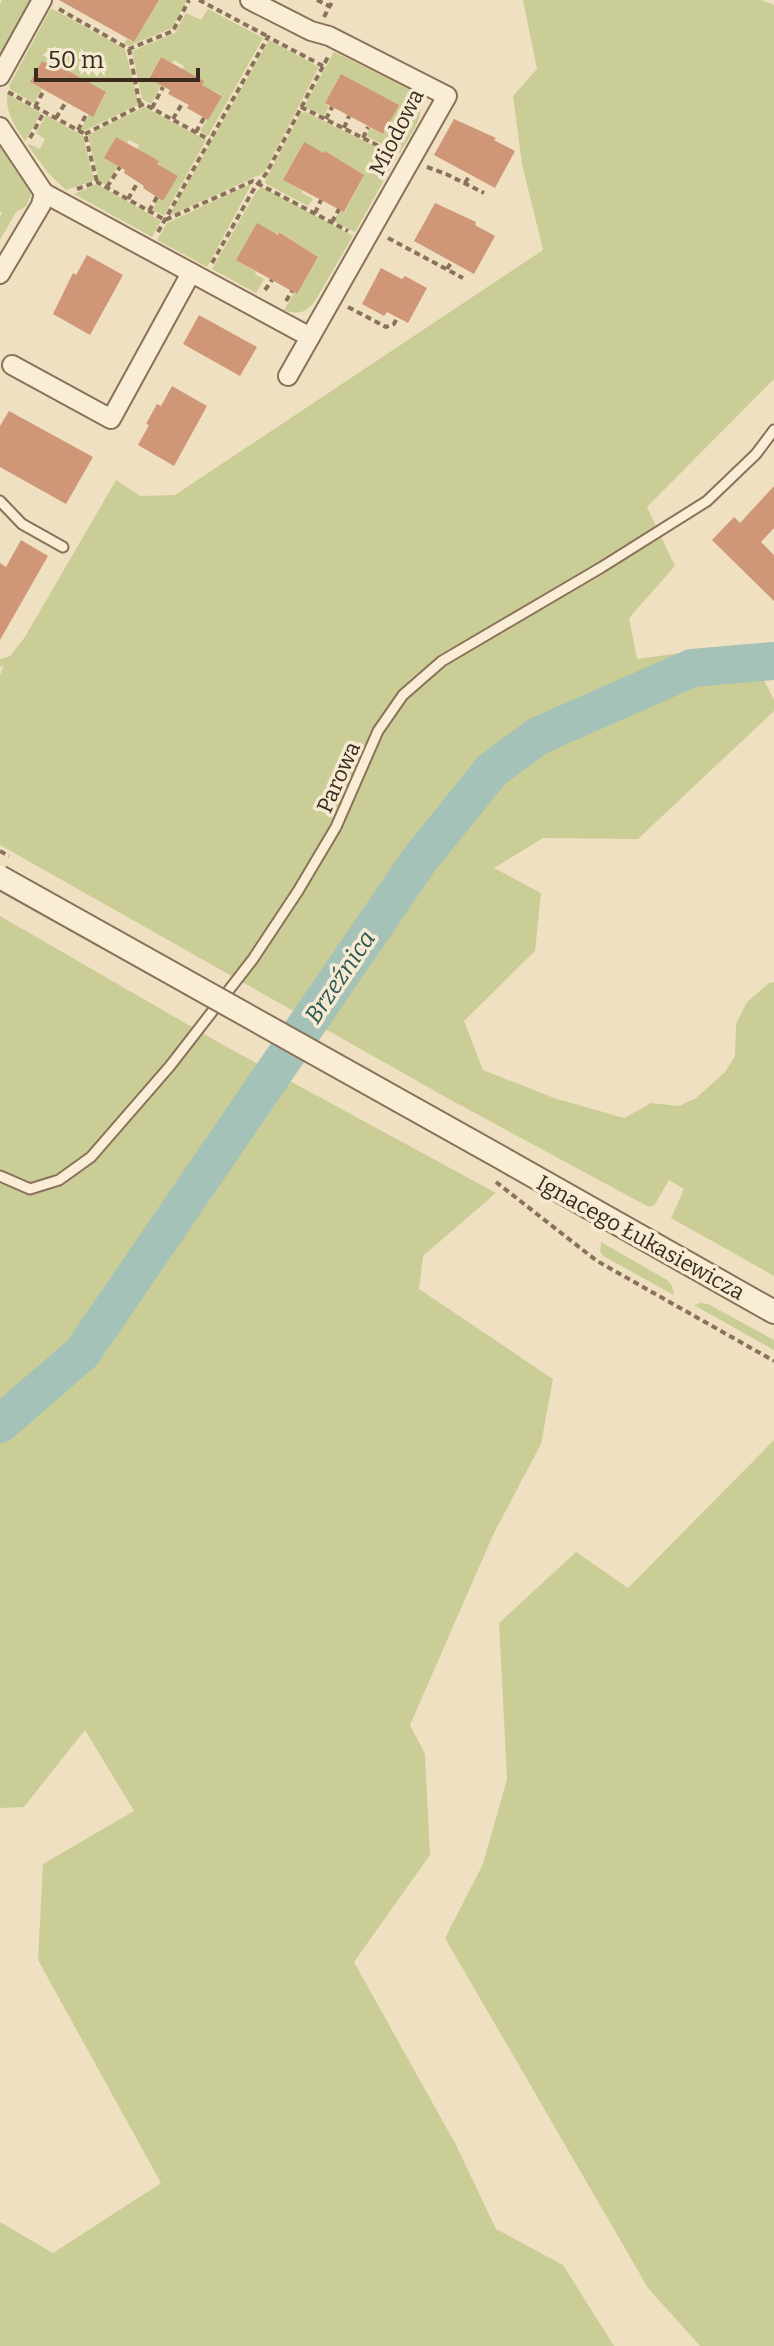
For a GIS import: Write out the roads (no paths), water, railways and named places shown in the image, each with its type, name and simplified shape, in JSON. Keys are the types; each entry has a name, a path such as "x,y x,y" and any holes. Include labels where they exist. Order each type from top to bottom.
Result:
{"street":[{"name":"Miodowa","path":"250,0 447,96 404,161 288,376"},
{"path":"5,82 46,2"},
{"path":"0,127 44,193 310,337"},
{"path":"0,274 41,205 44,193"},
{"path":"12,365 111,419 197,276"},
{"name":"Ignacego Łukasiewicza","path":"0,877 774,1312"}],"lane":[{"name":"Parowa","path":"0,1176 30,1189 59,1180 91,1157 170,1066 253,959 298,891 336,827 378,731 403,695 442,661 707,501 756,454 774,430"},
{"path":"0,501 22,524 63,547"}],"waterway":[{"name":"Brzeźnica","path":"0,1424 82,1353 420,859 492,770 538,736 692,668 774,661"}]}
